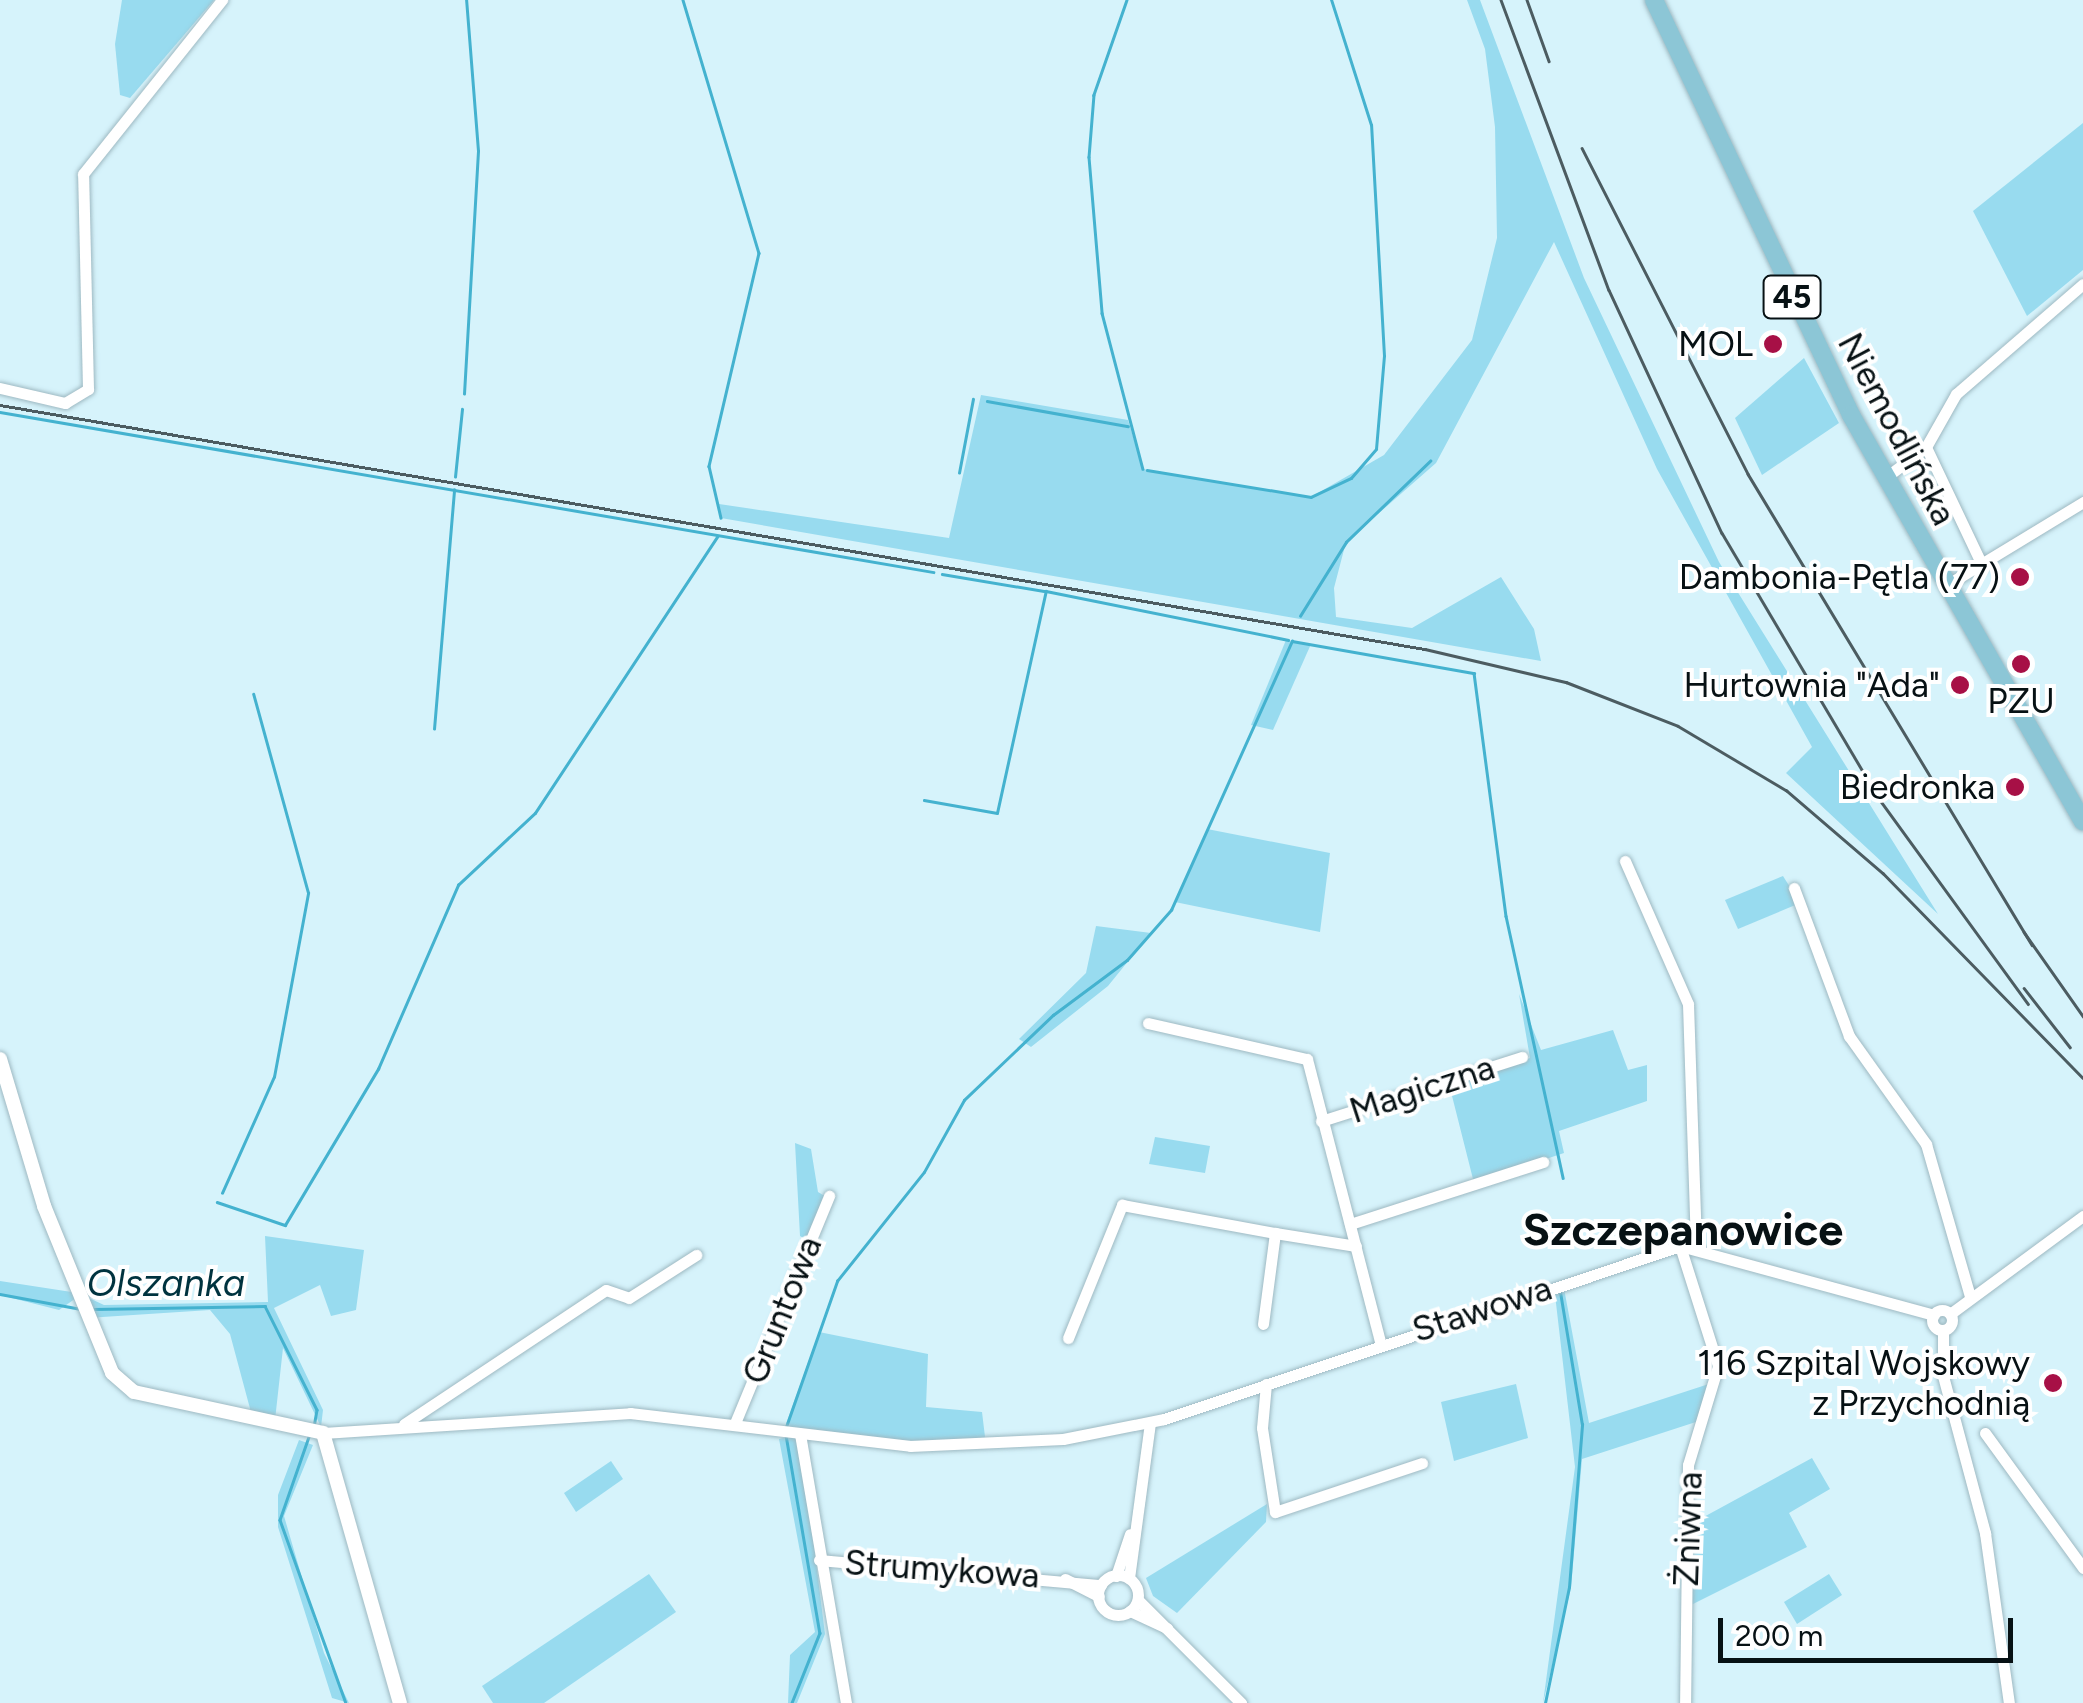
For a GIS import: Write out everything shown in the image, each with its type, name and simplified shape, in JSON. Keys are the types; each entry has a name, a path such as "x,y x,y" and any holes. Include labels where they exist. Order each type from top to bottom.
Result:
{"main road":[{"name":"Niemodlińska","path":"1654,0 1885,478 2083,821"}],"street":[{"path":"0,388 66,403 88,390 84,174 220,4"},
{"path":"1885,478 1926,447 1956,394 2083,284"},
{"path":"1926,447 1982,565"},
{"path":"1945,586 2083,502"},
{"path":"1625,861 1688,1004 1696,1246"},
{"path":"1794,888 1850,1036 1926,1144 1970,1296"},
{"path":"1148,1023 1308,1059 1380,1342"},
{"name":"Magiczna","path":"1321,1121 1522,1057"},
{"path":"0,1059 78,1293 112,1374 134,1392 316,1430 400,1703"},
{"path":"1350,1224 1543,1162"},
{"name":"Gruntowa","path":"735,1423 829,1196"},
{"path":"1068,1338 1122,1205 1356,1246"},
{"path":"1942,1330 1950,1314 1970,1296 2083,1216"},
{"path":"1263,1324 1275,1233"},
{"name":"Stawowa","path":"316,1430 630,1413 800,1434 968,1446 1150,1423 1380,1342 1680,1246 1696,1246 1934,1315 1950,1314"},
{"name":"Żniwna","path":"1680,1246 1718,1366 1688,1465 1684,1703"},
{"path":"404,1424 606,1290 629,1298 696,1255"},
{"path":"1934,1315 1942,1330 1943,1376 1985,1533 2009,1703"},
{"path":"1266,1384 1262,1428 1275,1512 1422,1462"},
{"path":"1150,1423 1123,1577 1134,1606 1168,1628 1241,1703"},
{"path":"1985,1433 2082,1564"},
{"path":"800,1434 846,1703"},
{"name":"Strumykowa","path":"820,1560 1065,1579 1100,1590 1113,1614 1134,1606"},
{"path":"1100,1590 1123,1577"}],"shaded area":[{"path":"122,0 214,0 130,98 120,95 115,44"},
{"path":"1467,0 1480,0 1584,278 1719,562 1938,914 1786,773 1812,747 1657,469 1554,242 1436,463 1346,542 1334,588 1336,617 1412,628 1501,577 1534,629 1541,661 721,518 719,504 949,538 981,395 1128,420 1143,469 1311,497 1384,455 1472,340 1497,238 1495,127 1485,49"},
{"path":"2083,123 2083,270 2027,316 1973,211"},
{"path":"1804,358 1839,423 1762,475 1735,418"},
{"path":"1286,640 1311,644 1273,730 1251,725"},
{"path":"1207,829 1330,853 1320,932 1175,902"},
{"path":"1783,876 1800,903 1738,929 1725,900"},
{"path":"1096,926 1151,933 1108,986 1031,1047 1019,1039 1086,973"},
{"path":"1519,994 1541,1050 1613,1030 1628,1070 1647,1065 1647,1101 1559,1131 1564,1153 1474,1183 1449,1084 1530,1058"},
{"path":"1155,1137 1210,1146 1205,1173 1149,1164"},
{"path":"795,1143 811,1149 818,1192 828,1198 810,1242 800,1236"},
{"path":"265,1236 364,1250 356,1310 331,1316 320,1285 274,1308 323,1410 321,1427 283,1348 275,1420 252,1416 230,1334 210,1310 87,1318 79,1296 59,1310 0,1295 0,1281 78,1293 104,1305 268,1302"},
{"path":"1563,1283 1589,1423 1715,1382 1702,1420 1582,1459 1571,1588 1543,1703 1575,1467 1554,1286"},
{"path":"819,1332 928,1354 926,1407 982,1412 986,1445 800,1434 825,1634 797,1703 788,1703 790,1655 815,1632 779,1439 799,1434 786,1424"},
{"path":"1516,1384 1528,1438 1454,1461 1441,1402"},
{"path":"299,1440 313,1445 284,1516 324,1653 349,1703 332,1698 278,1527 278,1495"},
{"path":"1812,1458 1830,1489 1789,1513 1807,1547 1685,1608 1689,1525"},
{"path":"611,1461 623,1479 576,1512 564,1493"},
{"path":"1267,1504 1266,1522 1177,1613 1153,1596 1146,1578"},
{"path":"649,1574 676,1612 544,1703 493,1703 482,1686"},
{"path":"1829,1574 1842,1595 1797,1624 1784,1602"}],"waterway":[{"path":"464,394 478,151 466,0"},
{"path":"683,0 759,253 709,466 721,518"},
{"path":"1127,0 1094,95 1089,157 1102,313 1143,469"},
{"path":"1147,470 1311,497 1351,478 1376,449 1384,356 1371,125 1331,0"},
{"path":"959,473 973,399"},
{"path":"987,401 1128,426"},
{"path":"455,477 462,409"},
{"path":"0,412 933,572"},
{"path":"1300,616 1346,542 1430,461"},
{"path":"434,729 454,490"},
{"path":"217,1202 285,1225 378,1069 458,885 535,813 717,537"},
{"path":"942,574 1044,591"},
{"path":"924,800 997,813 1046,591 1288,640"},
{"path":"786,1427 837,1281 924,1172 964,1100 1053,1015 1127,960 1171,910 1292,641 1474,673 1506,916 1563,1178"},
{"path":"222,1193 274,1077 308,893 253,694"},
{"path":"1545,1703 1569,1587 1582,1425 1560,1292"},
{"name":"Olszanka","path":"0,1294 81,1309"},
{"name":"Olszanka","path":"94,1309 265,1306 317,1410 314,1427"},
{"name":"Olszanka","path":"310,1434 280,1520 346,1703"},
{"path":"786,1435 820,1633 792,1703"}],"railway":[{"path":"1501,0 1609,290 1722,533 1880,800 2028,1004"},
{"path":"1527,0 1549,61"},
{"path":"1582,148 1748,474 2032,945"},
{"path":"0,405 1425,649 1566,682 1678,726 1786,790 1883,873 2083,1078"},
{"path":"2024,932 2083,1016"},
{"path":"2024,988 2070,1047"}],"place":[{"name":"MOL","path":"1773,344"},
{"name":"Dambonia-Pętla (77)","path":"2020,577"},
{"name":"PZU","path":"2021,664"},
{"name":"Hurtownia \"Ada\"","path":"1960,685"},
{"name":"Biedronka","path":"2015,787"},
{"name":"116 Szpital Wojskowy z Przychodnią","path":"2053,1383"}],"district":[{"name":"Szczepanowice","path":"1683,1230"}]}
